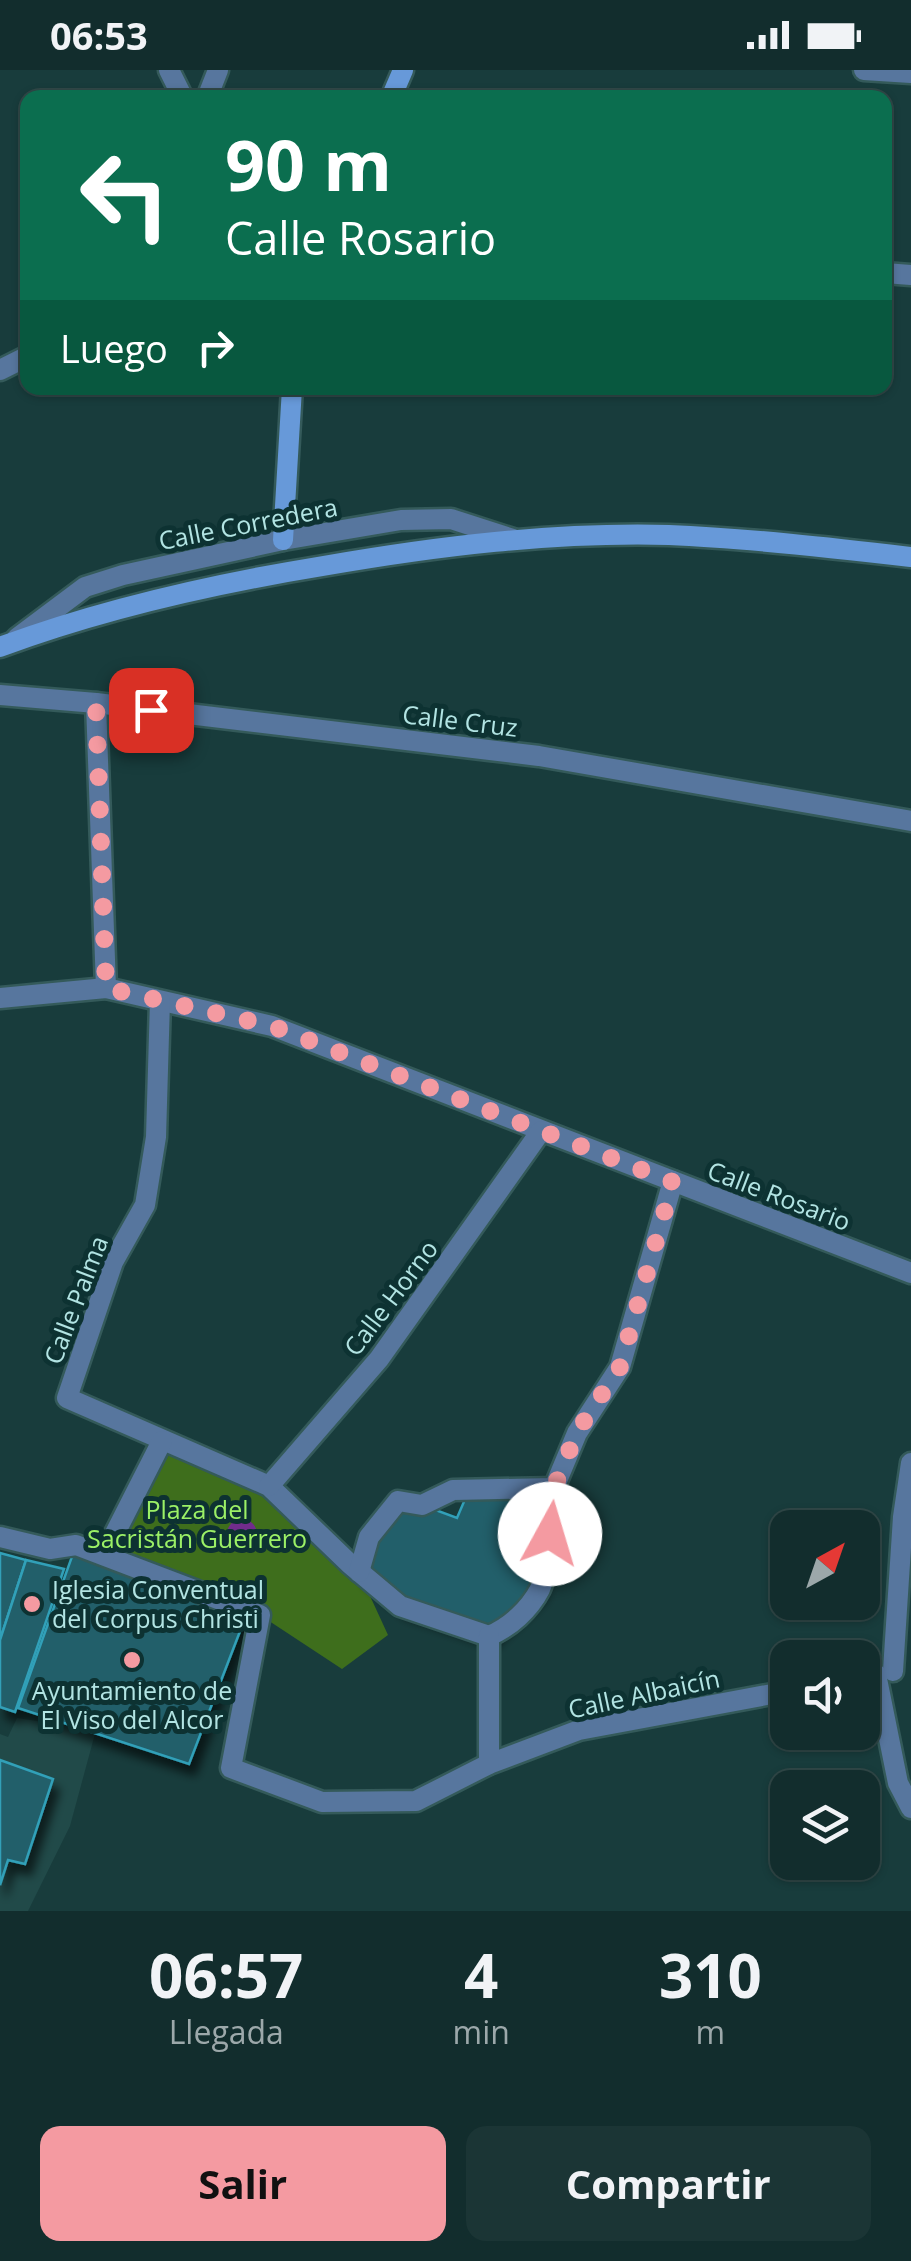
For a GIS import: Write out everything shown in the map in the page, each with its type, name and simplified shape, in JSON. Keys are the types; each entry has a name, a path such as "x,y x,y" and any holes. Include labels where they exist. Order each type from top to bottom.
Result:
{"street":[{"path":"864,70 911,73"},
{"path":"900,274 911,253"},
{"path":"283,540 292,395"},
{"name":"Calle Corredera","path":"5,645 85,587 283,540 401,520 451,519 513,538"},
{"name":"Calle Corredera","path":"5,645 93,616 218,584 434,546 513,538 670,536 911,557"},
{"name":"Calle Cruz","path":"0,696 96,703 539,756 911,821"},
{"path":"96,703 106,988"},
{"name":"Calle Rosario","path":"0,998 106,988 272,1026 911,1273"},
{"name":"Calle Palma","path":"160,1001 156,1137 145,1205 113,1262 67,1398 162,1441"},
{"name":"Calle Horno","path":"269,1486 379,1360 541,1130"},
{"path":"0,1537 50,1549 76,1545 104,1555 162,1441 269,1486 358,1572 400,1606 489,1636 509,1628 540,1588 556,1506 554,1488 577,1432 620,1367 673,1182"},
{"path":"911,1463 886,1673 898,1783 911,1808"},
{"path":"358,1572 369,1537 398,1501 422,1505 453,1490 554,1488"},
{"name":"Calle Albaicín","path":"104,1555 260,1615 231,1768 322,1802 416,1802 489,1764 579,1730 770,1694"},
{"path":"489,1636 489,1764"}],"shaded area":[{"path":"242,1519 253,1523 257,1534 253,1545 242,1549 231,1545 227,1534 231,1523"},
{"path":"17,1718 96,1730 70,1826 28,1911 0,1911 0,1734 8,1737"}],"green space":[{"name":"Plaza del Sacristán Guerrero","path":"162,1441 269,1486 359,1572 388,1635 342,1669 260,1615 104,1555"}],"building":[{"path":"554,1488 540,1588 489,1636 400,1606 359,1572 398,1501 457,1518 469,1490"},
{"name":"Ayuntamiento de El Viso del Alcor","path":"75,1548 247,1613 189,1764 18,1708"},
{"path":"0,1553 26,1560 0,1640"},
{"name":"Iglesia Conventual del Corpus Christi","path":"26,1560 64,1569 15,1712 0,1707 0,1640"},
{"path":"0,1760 53,1779 25,1864 8,1860 0,1885"}],"place":[{"name":"Iglesia Conventual del Corpus Christi","path":"32,1604"},
{"name":"Ayuntamiento de El Viso del Alcor","path":"132,1660"}],"route":[{"path":"151,710 96,703 106,988 272,1026 673,1182 620,1367 577,1432 554,1488 556,1506 550,1534"}]}
